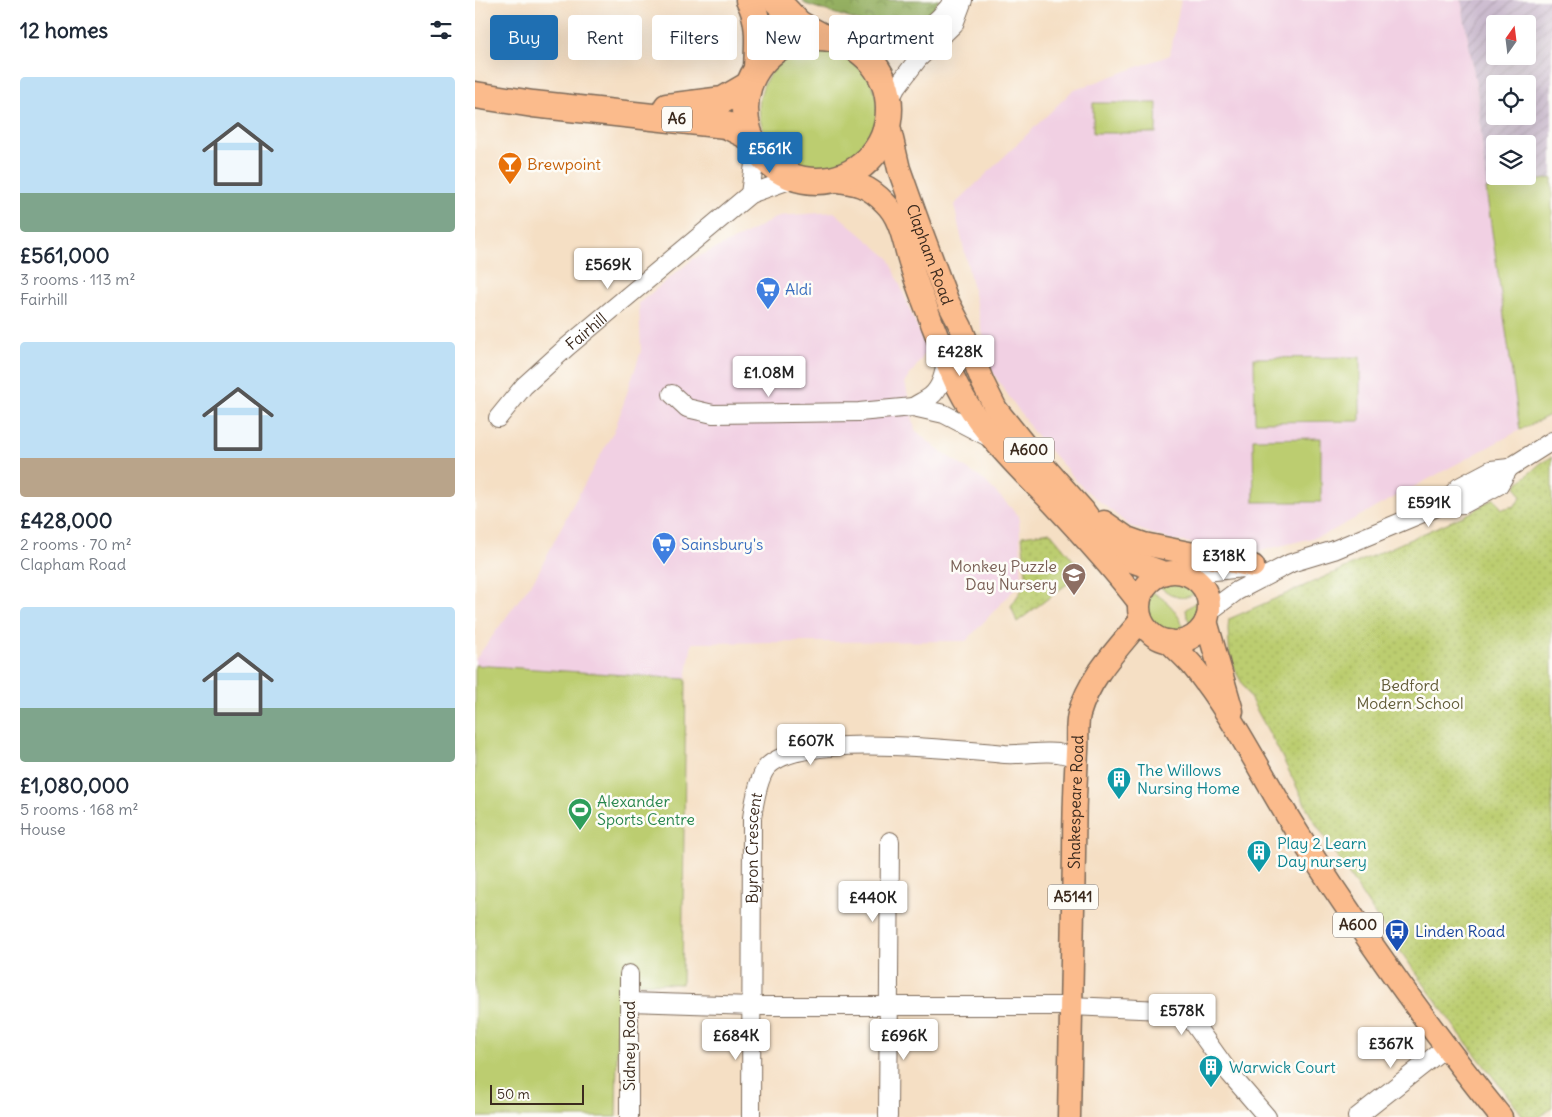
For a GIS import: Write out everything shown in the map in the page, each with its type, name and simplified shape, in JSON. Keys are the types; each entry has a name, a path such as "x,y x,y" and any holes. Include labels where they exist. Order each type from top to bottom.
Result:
{"highway":[{"path":"749,0 757,21 759,38 752,77 744,103 753,143 771,165 795,178 810,181 832,180 852,172 869,159 881,142 889,111 886,87 881,74 870,60"},
{"path":"776,0 799,24 821,36"},
{"path":"752,77 779,50 791,43 806,36 829,37"},
{"name":"A6","path":"602,111 674,107 723,100 752,77"},
{"name":"A6","path":"475,95 533,104 726,125 753,143"}],"main road":[{"name":"Clapham Road","path":"889,111 899,169 947,300 961,327 983,383 996,408 1024,444 1083,510 1096,528 1126,557 1143,566 1176,573"},
{"name":"Clapham Road","path":"832,180 854,182 865,187 893,212 903,234 911,266 946,358 957,386 968,405 993,439 1119,576 1140,611"},
{"path":"947,300 946,325 960,370 957,386"},
{"path":"1083,510 1127,538 1144,544 1253,566"},
{"path":"1140,611 1146,584 1155,576 1176,573"},
{"name":"A600","path":"1176,573 1201,584 1207,592 1210,602 1208,616 1237,728"},
{"name":"A600","path":"1140,611 1151,634 1163,640 1191,664 1237,728 1298,834 1349,914 1446,1047 1501,1117"},
{"name":"Shakespeare Road","path":"1069,1117 1073,965 1074,787 1079,716 1093,680 1118,649 1140,611"},
{"path":"1118,649 1163,640 1185,640 1200,630 1208,616"}],"street":[{"path":"942,15 954,0"},
{"path":"889,111 895,88 917,59 954,24 963,0"},
{"path":"750,194 753,143"},
{"name":"Fairhill","path":"498,418 524,386 567,347 750,194 795,178"},
{"path":"913,406 932,396 938,388 945,370 946,358"},
{"path":"933,410 945,407 955,394 957,386"},
{"path":"672,394 687,408 713,414 859,412 913,406 933,410 956,419 993,439"},
{"path":"1208,616 1237,591 1291,563 1343,546 1442,505 1459,487 1491,470 1509,468 1552,440"},
{"path":"1176,573 1230,570 1291,563"},
{"name":"Byron Crescent","path":"751,1117 753,1006 752,818 756,792 767,768 786,755 815,748 884,746 1013,754 1058,753 1077,758"},
{"path":"888,1117 890,841"},
{"name":"Sidney Road","path":"629,974 629,1117"},
{"path":"629,1002 753,1006 1071,1006 1185,1011 1230,1074 1267,1117"},
{"path":"1357,1117 1446,1047"}],"shaded area":[{"path":"1181,0 1461,0 1478,96 1486,189 1520,430 1324,535 1256,552 1170,540 1130,526 1082,487 1032,430 991,370 954,205 1072,91 1170,55"},
{"path":"1461,0 1552,0 1552,178 1536,181 1536,135 1486,135 1486,185 1510,185 1486,189 1478,96"},
{"path":"834,212 889,258 927,351 905,382 915,430 937,449 985,481 1019,516 1022,581 966,641 692,643 686,679 475,665 475,660 537,575 570,510 615,429 641,351 639,303 693,259 779,216"}],"green space":[{"path":"802,0 939,0 931,14 927,15 839,15 805,4"},
{"path":"819,49 829,50 829,60 852,60 860,66 873,85 876,96 876,120 873,131 867,141 851,157 841,163 830,166 806,166 795,163 785,157 769,141 763,131 760,120 760,96 763,85 776,66 784,60 819,60"},
{"path":"1093,103 1157,103 1156,133 1093,133"},
{"path":"1552,178 1552,414 1520,430 1486,189 1510,185 1536,185 1536,181"},
{"path":"1360,357 1360,421 1255,422 1254,358"},
{"path":"1321,438 1321,502 1254,502 1253,439"},
{"name":"Bedford Modern School","path":"1552,457 1552,1107 1540,1117 1524,1117 1456,1029 1379,921 1312,818 1279,751 1230,661 1228,629 1229,619 1472,512 1494,498 1502,509 1514,506 1521,498 1516,485 1541,463"},
{"path":"1050,532 1083,572 1017,622 1011,606 1027,582 1022,536"},
{"path":"1174,579 1187,583 1198,592 1181,598 1157,585"},
{"path":"1152,592 1165,600 1173,609 1187,633 1171,635 1157,630 1149,619 1148,613 1149,599"},
{"path":"1201,598 1201,614 1193,628 1187,617 1186,609"},
{"name":"Alexander Sports Centre","path":"475,665 686,679 682,984 618,983 616,1117 475,1117"}],"place":[{"name":"Brewpoint","path":"510,185"},
{"name":"Aldi","path":"768,310"},
{"name":"Sainsbury's","path":"664,565"},
{"name":"Monkey Puzzle Day Nursery","path":"1074,596"},
{"name":"The Willows Nursing Home","path":"1119,800"},
{"name":"Alexander Sports Centre","path":"580,831"},
{"name":"Play 2 Learn Day nursery","path":"1259,873"},
{"name":"Linden Road","path":"1397,952"},
{"name":"Warwick Court","path":"1211,1088"}]}
